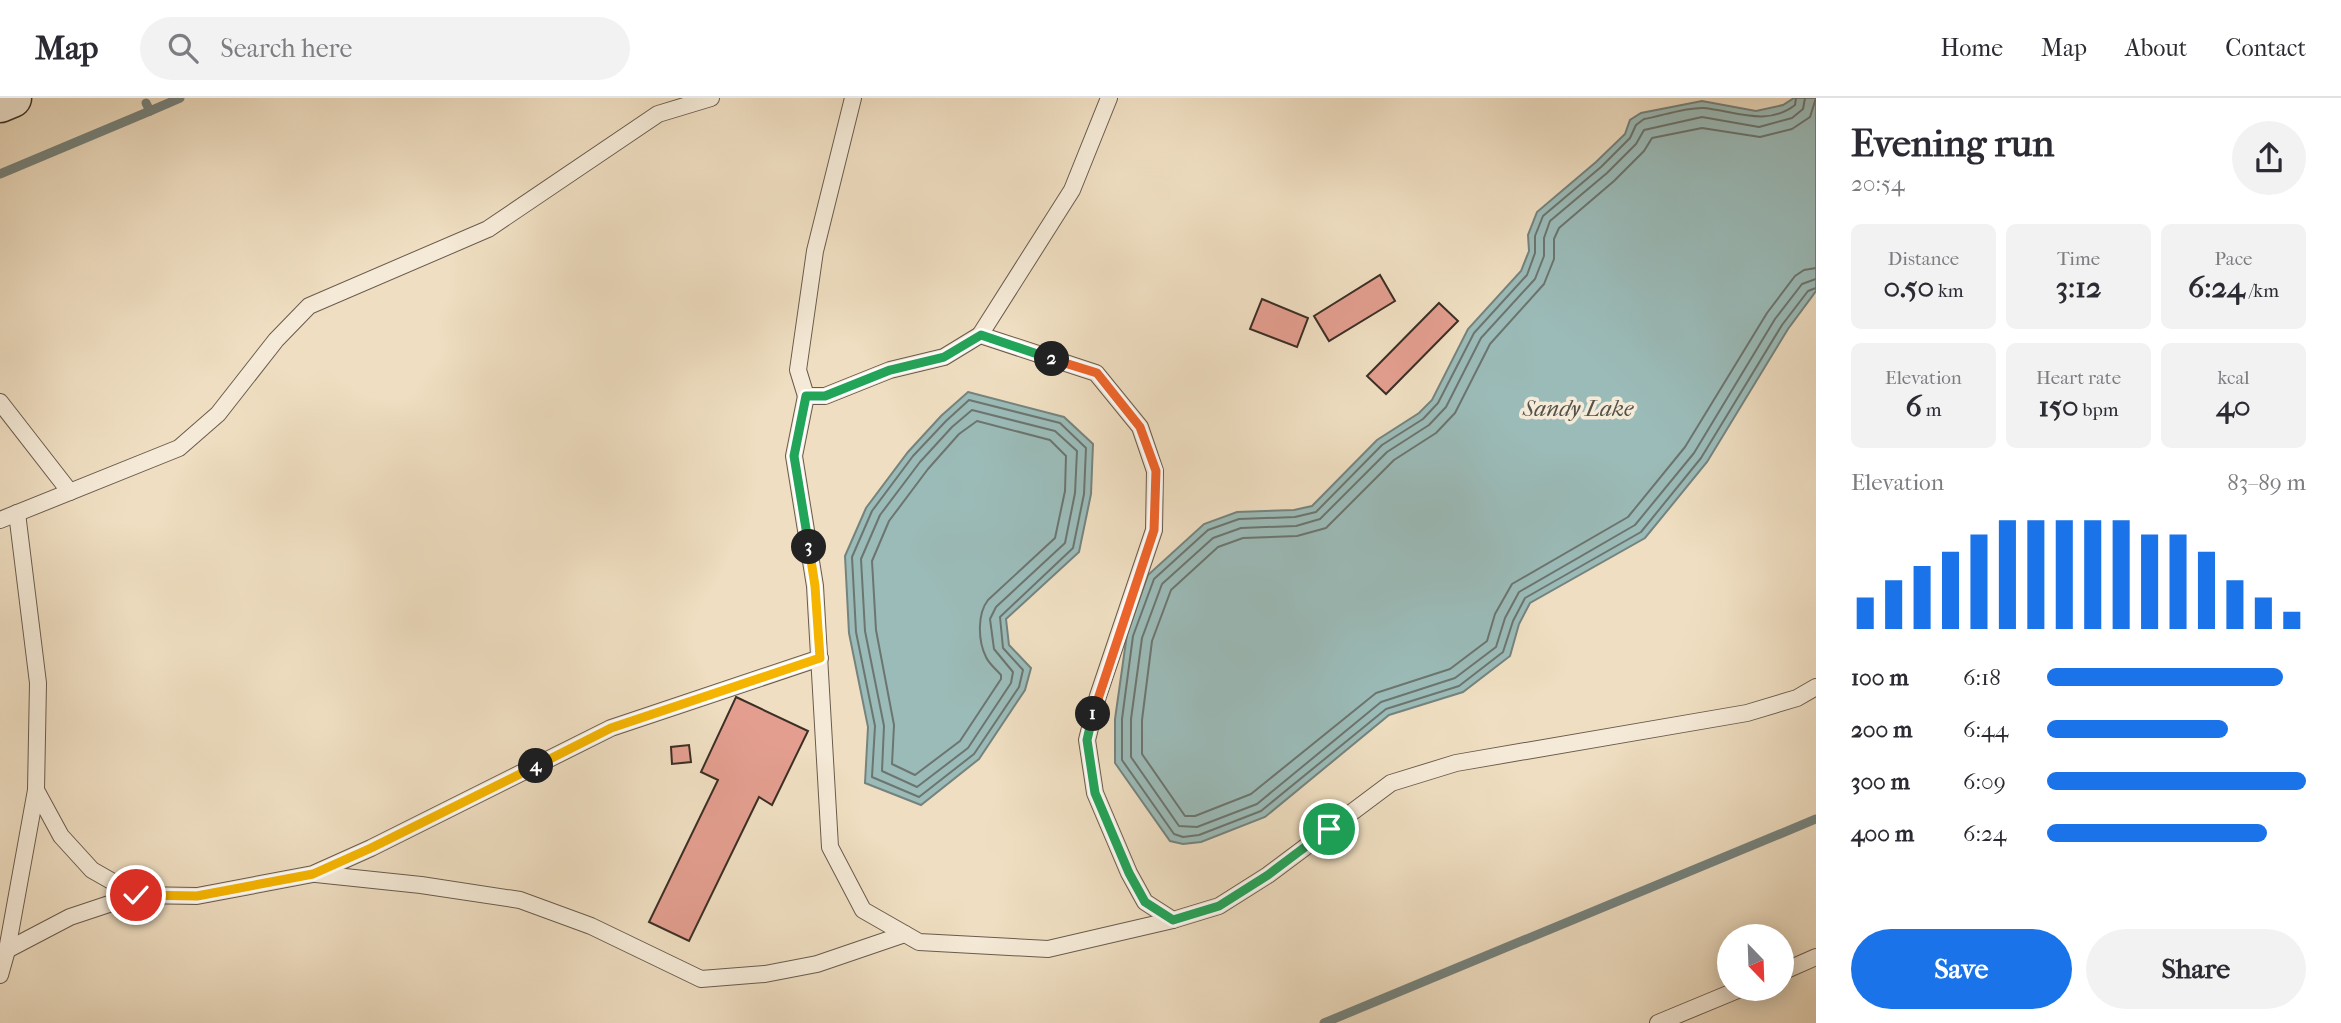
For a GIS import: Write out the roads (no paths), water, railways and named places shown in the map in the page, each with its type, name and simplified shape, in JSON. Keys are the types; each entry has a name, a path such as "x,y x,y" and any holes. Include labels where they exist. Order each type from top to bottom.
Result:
{"main road":[{"path":"0,103 12,98"}],"lane":[{"path":"0,520 179,448 218,414 276,340 309,306 488,229 658,114 711,98"},
{"path":"853,98 816,251 798,370 806,396 794,456 815,586 830,847 863,910 919,942 1048,949 1173,920 1219,906 1239,894 1391,783 1456,763 1748,713 1797,698 1816,687"},
{"path":"806,396 825,396 890,370 944,357 981,335 1072,190 1109,98"},
{"path":"981,335 1097,373 1140,427 1156,471 1154,530 1098,695 1087,740 1095,793 1129,873 1145,902 1173,920"},
{"path":"0,402 69,492"},
{"path":"0,975 36,790 38,683 17,513"},
{"path":"7,950 70,917 136,895 197,896 313,874 371,848 611,728 820,658"},
{"path":"36,790 61,836 92,870 136,895"},
{"path":"313,874 422,885 520,900 591,926 701,979 765,974 817,964 905,934"},
{"path":"1794,967 1816,957"},
{"path":"1658,1023 1717,999"}],"water":[{"name":"Sandy Lake","path":"1794,98 1816,98 1816,291 1788,329 1707,462 1645,538 1530,603 1519,624 1510,656 1463,692 1389,715 1265,817 1201,842 1183,844 1170,841 1115,763 1115,719 1127,634 1148,575 1204,524 1237,512 1294,510 1312,506 1377,440 1419,413 1432,400 1468,329 1521,271 1529,251 1528,235 1537,212 1625,134 1630,120 1641,113 1702,101 1756,111 1783,105"},
{"path":"968,392 1064,417 1093,444 1091,494 1079,552 1006,619 1009,645 1031,668 1025,690 979,759 921,805 865,783 868,727 849,633 845,556 866,508 908,452 941,416"}],"waterway":[{"path":"146,103 150,111 180,98"},
{"path":"0,174 150,111"},
{"path":"1324,1023 1816,819"}]}
